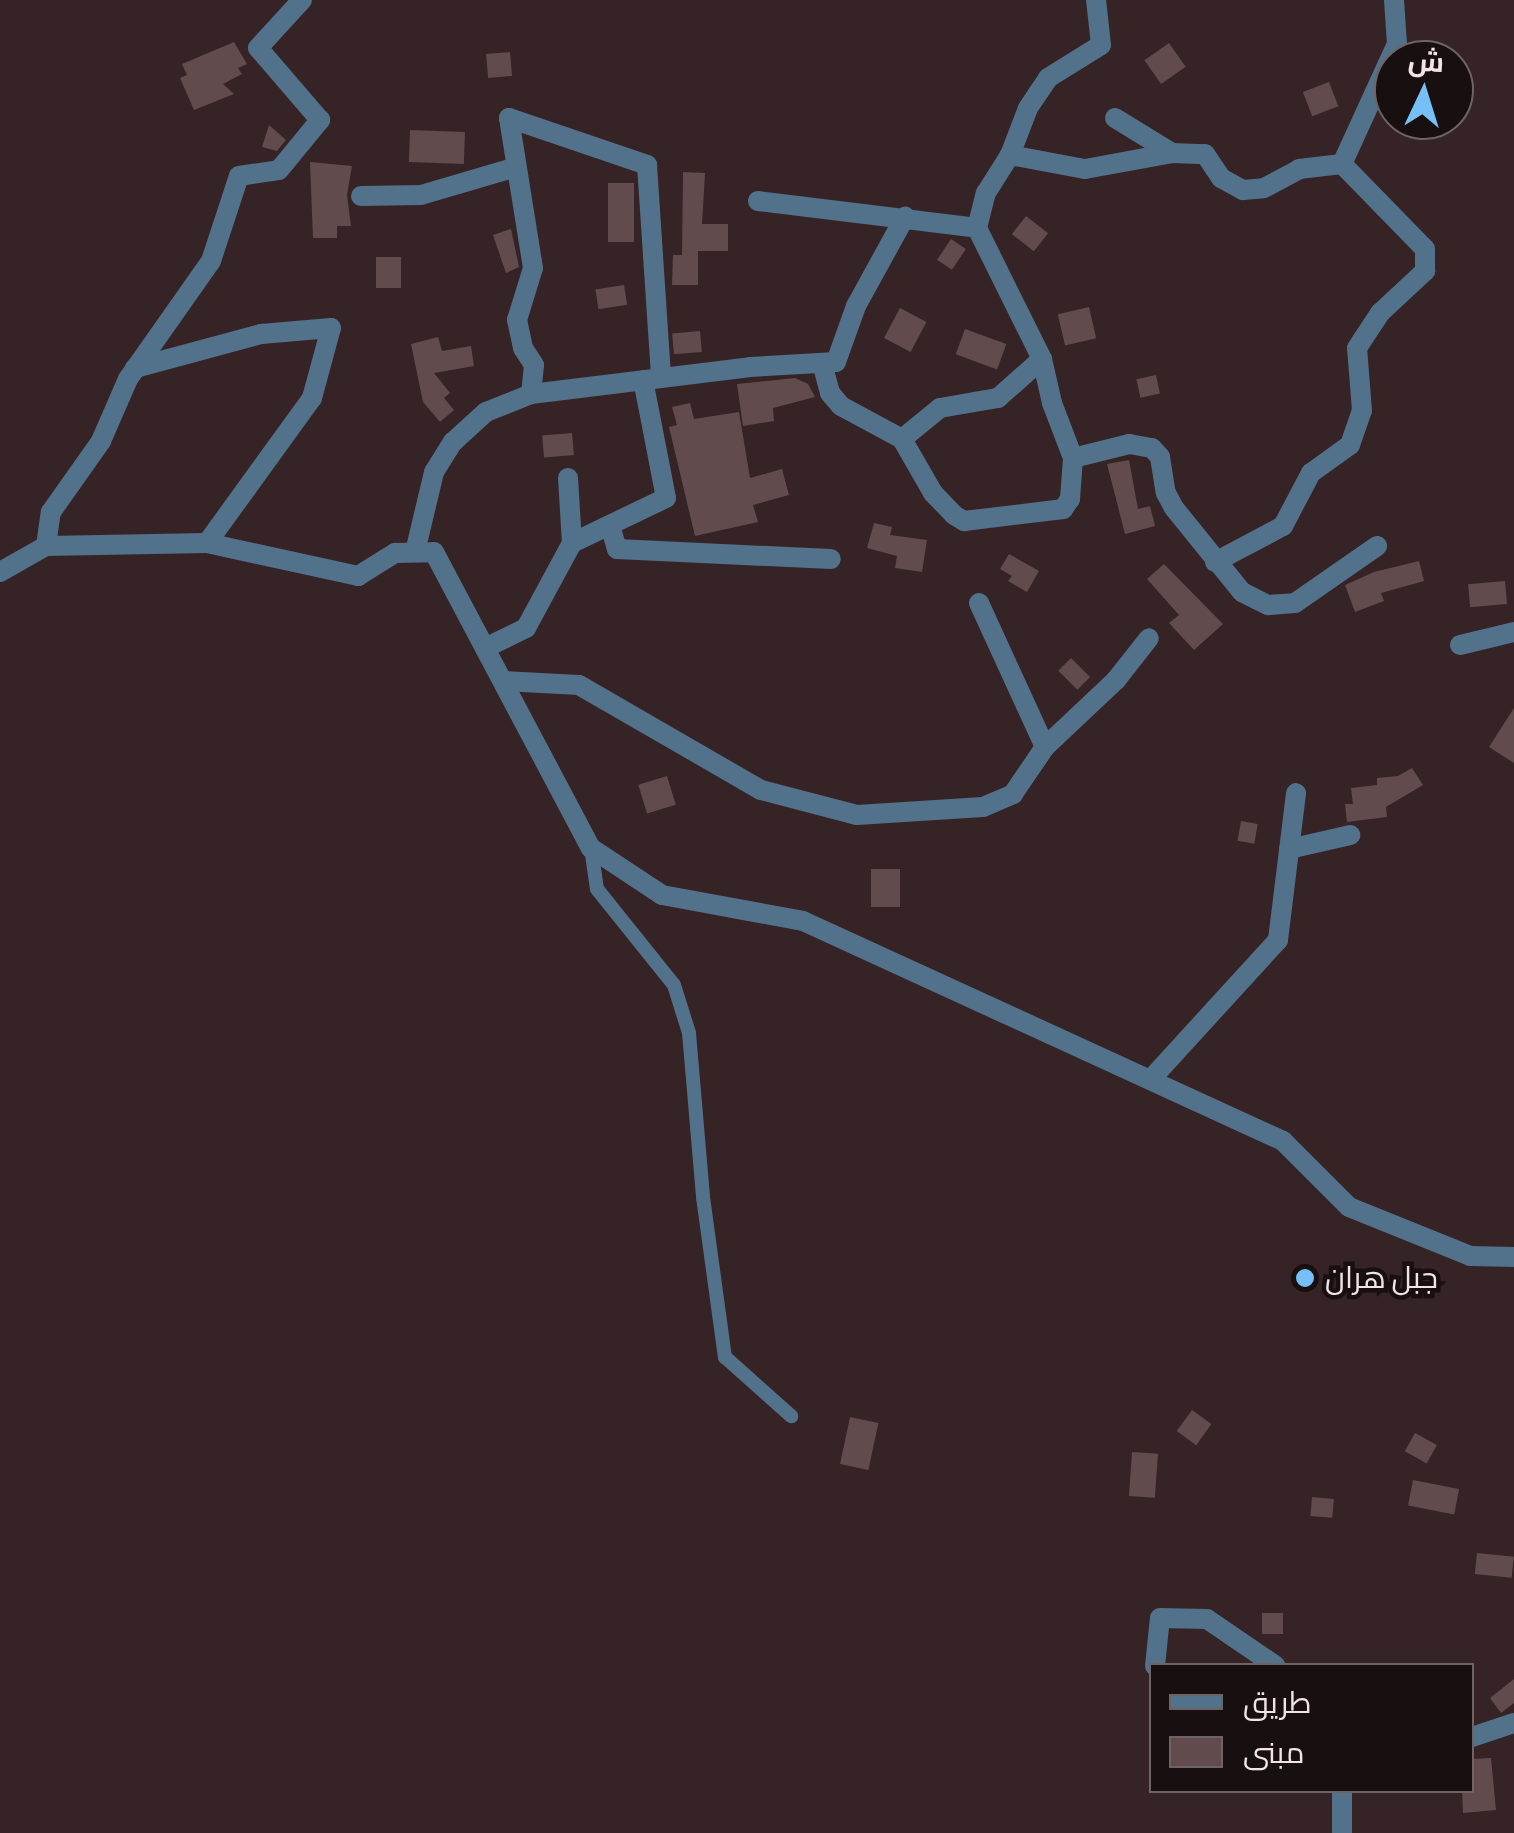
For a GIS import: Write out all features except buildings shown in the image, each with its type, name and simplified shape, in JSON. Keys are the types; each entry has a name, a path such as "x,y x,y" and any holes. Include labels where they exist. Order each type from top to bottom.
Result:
{"street":[{"path":"46,546 52,512 101,441 135,368 211,261 239,176 279,170 320,120 258,48 302,0"},
{"path":"822,363 830,394 841,406 902,440 933,493 964,521 1063,509 1070,500 1074,458 1052,403 1042,359 977,228 986,192 1010,155 1028,108 1048,78 1100,45 1096,0"},
{"path":"1342,164 1397,44 1394,0"},
{"path":"531,394 534,365 522,348 517,320 533,268 509,118 647,165 652,379 666,498 572,543"},
{"path":"1115,118 1172,154"},
{"path":"1010,155 1085,169 1172,154 1205,154 1221,178 1243,190 1264,188 1299,170 1342,164"},
{"path":"1215,562 1283,526 1311,473 1350,445 1362,411 1357,348 1380,313 1424,271 1425,249 1342,164"},
{"path":"361,196 422,195 516,168"},
{"path":"758,201 977,228"},
{"path":"415,552 434,472 444,454 486,412 531,394 836,362 856,306 905,217"},
{"path":"135,368 261,334 332,328 312,398 207,543"},
{"path":"902,440 940,408 998,398 1042,359"},
{"path":"1074,458 1129,444 1152,448 1160,457 1166,493 1174,508 1215,562 1256,602 1282,606 1295,603 1378,546"},
{"path":"485,648 526,628 572,543 568,478"},
{"path":"610,525 618,549 831,559"},
{"path":"0,572 46,546 207,543 358,576 394,552 434,552 592,848 662,895 803,921 1283,1141 1349,1207 1470,1256 1514,1257"},
{"path":"979,603 1045,747"},
{"path":"1460,645 1514,632"},
{"path":"502,680 579,685 761,790 857,815 984,807 1013,794 1045,747 1116,680 1149,638"},
{"path":"1152,1078 1278,940 1296,792"},
{"path":"1289,849 1350,835"},
{"path":"1155,1663 1160,1618 1207,1619 1272,1663"},
{"path":"1474,1736 1514,1723"},
{"path":"1342,1833 1348,1793"}],"lane":[{"path":"592,848 597,889 674,985 689,1033 703,1197 725,1356 792,1416"}],"place":[{"name":"جبل هران","path":"1305,1278"}]}
